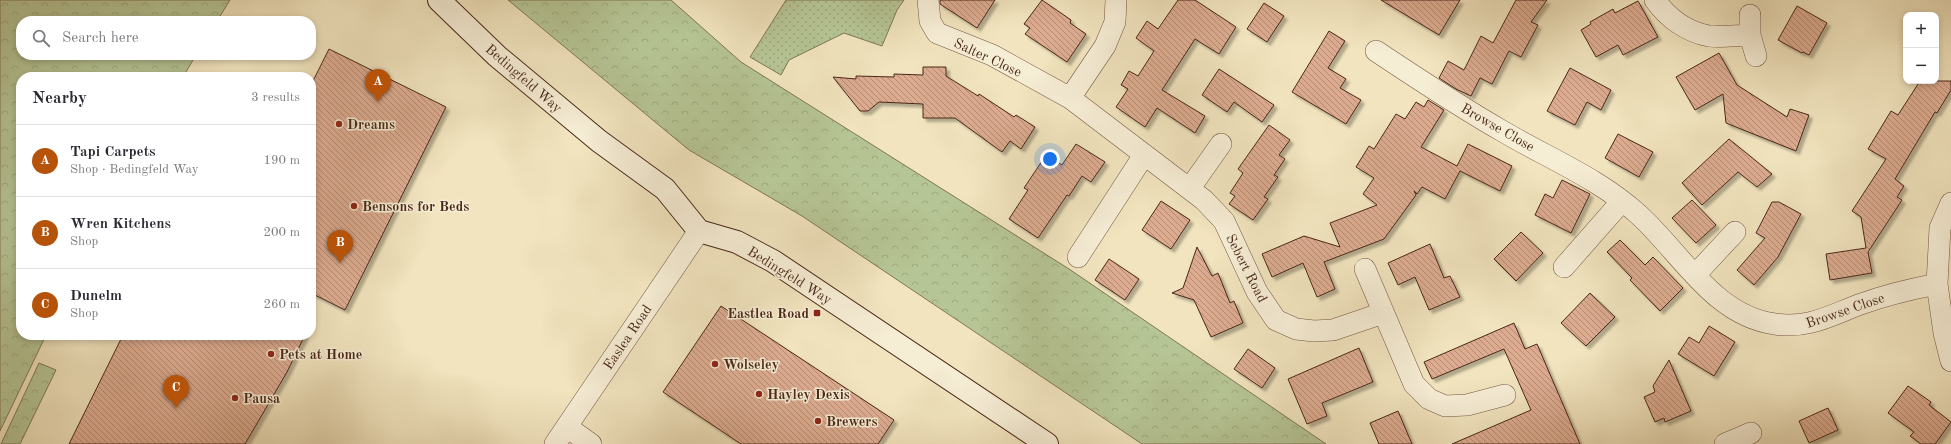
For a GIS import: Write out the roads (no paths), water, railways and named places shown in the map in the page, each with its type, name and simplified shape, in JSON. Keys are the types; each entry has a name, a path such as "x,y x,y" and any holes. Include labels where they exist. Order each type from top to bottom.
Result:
{"street":[{"name":"Bedingfeld Way","path":"439,0 497,56 599,141 665,189 699,231 737,242 773,261 1047,444"},
{"name":"Salter Close","path":"928,0 930,21 937,34 992,55 1070,98"},
{"path":"1070,98 1104,46 1115,22 1116,0"},
{"path":"1655,0 1668,16 1687,28 1710,36 1750,25 1756,56"},
{"name":"Browse Close","path":"1376,51 1480,118 1589,178 1622,201 1639,215 1721,300 1749,317 1775,324 1802,325 1828,318 1860,304 1904,290 1937,284"},
{"name":"Sebert Road","path":"1070,98 1190,188 1224,221 1257,292 1276,320 1296,329 1326,331 1383,313"},
{"path":"1190,188 1221,144"},
{"path":"1078,257 1144,155"},
{"path":"1564,267 1622,201"},
{"path":"1951,203 1940,228 1937,284 1944,333 1951,361"},
{"name":"Easlea Road","path":"555,444 699,231"},
{"path":"1696,275 1735,232"},
{"path":"1366,269 1383,313 1414,384 1429,399 1445,406 1467,405 1505,395"},
{"path":"567,427 591,444"},
{"path":"1725,444 1751,433"}],"place":[{"name":"Tapi Carpets","path":"378,102"},
{"name":"Dreams","path":"339,124"},
{"name":"Bensons for Beds","path":"354,206"},
{"name":"Wren Kitchens","path":"340,263"},
{"name":"Eastlea Road","path":"817,313"},
{"name":"Pets at Home","path":"271,354"},
{"name":"Wolseley","path":"715,364"},
{"name":"Hayley Dexis","path":"759,394"},
{"name":"Pausa","path":"235,398"},
{"name":"Dunelm","path":"176,408"},
{"name":"Brewers","path":"818,421"}]}
